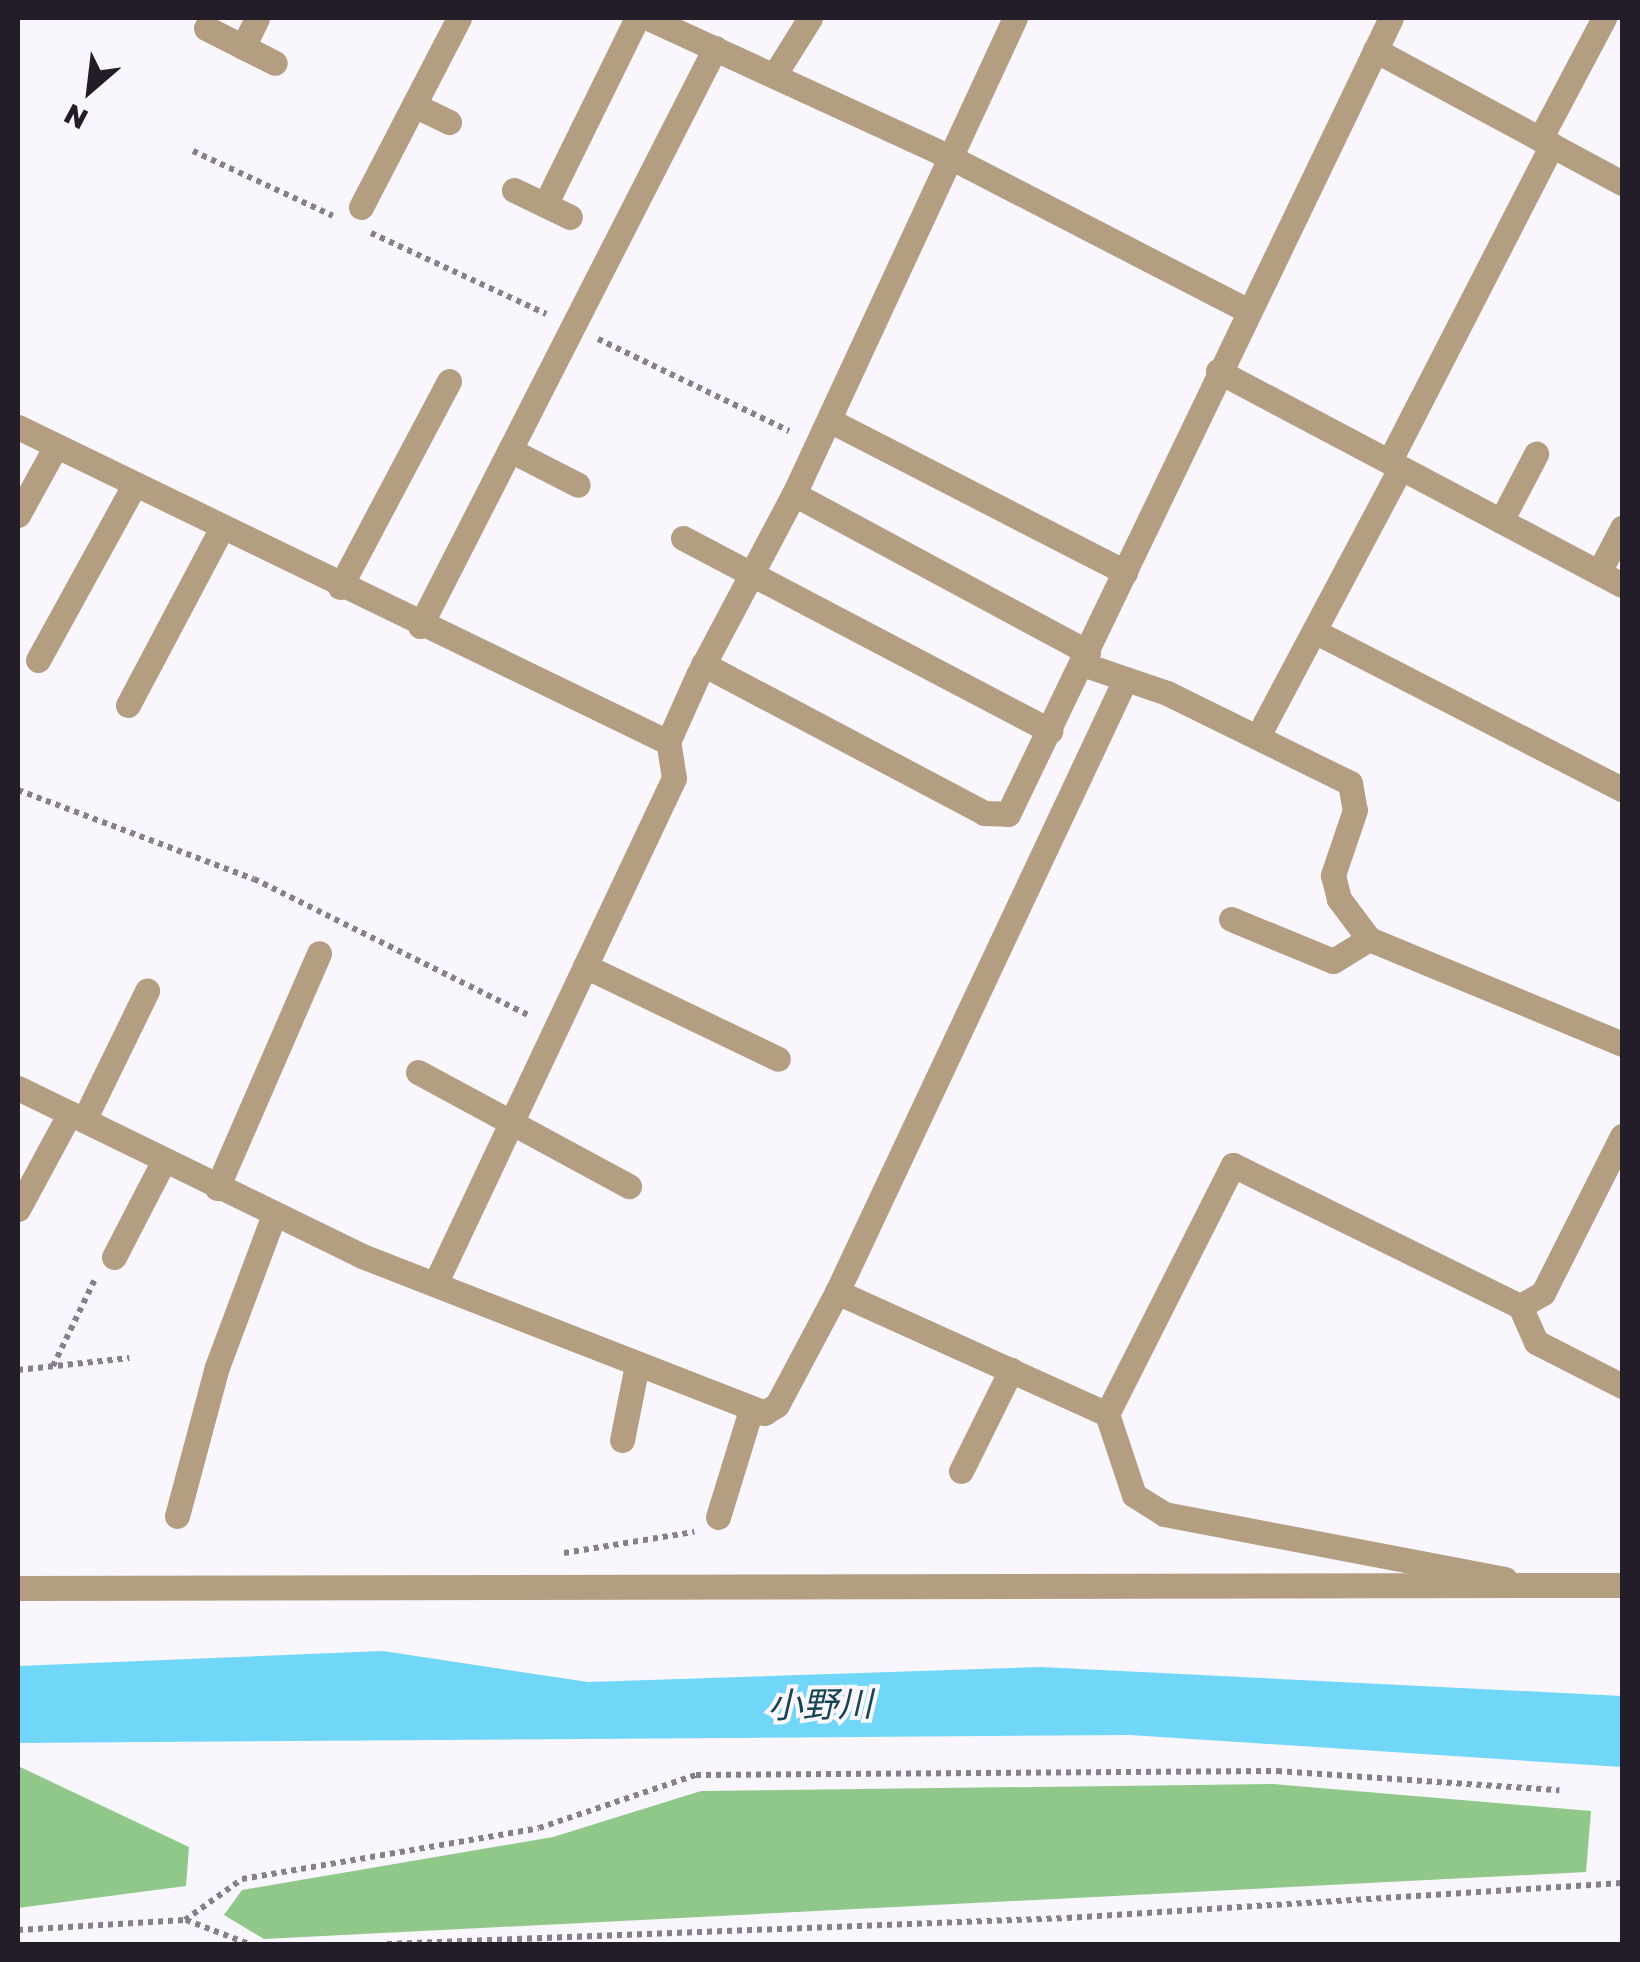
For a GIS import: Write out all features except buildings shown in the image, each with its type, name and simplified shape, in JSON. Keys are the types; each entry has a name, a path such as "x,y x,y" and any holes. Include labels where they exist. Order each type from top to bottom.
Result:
{"street":[{"path":"242,47 257,18"},
{"path":"351,217 459,18"},
{"path":"545,205 638,18"},
{"path":"648,18 706,35 1246,310"},
{"path":"776,74 810,18"},
{"path":"436,1282 674,778 668,742 703,664 794,494 1015,18"},
{"path":"703,664 996,816 1016,804 1246,310 1391,18"},
{"path":"1258,736 1394,466 1604,18"},
{"path":"206,28 275,64"},
{"path":"420,626 572,327 706,35"},
{"path":"1374,50 1622,183"},
{"path":"414,105 448,122"},
{"path":"514,190 570,217"},
{"path":"1218,371 1622,584"},
{"path":"340,587 449,381"},
{"path":"828,420 1125,572"},
{"path":"18,428 220,531 668,742"},
{"path":"18,515 56,446"},
{"path":"510,450 578,485"},
{"path":"1501,521 1536,454"},
{"path":"38,660 134,487"},
{"path":"794,494 1085,658 1124,684 1166,693 1350,783 1356,810 1332,875 1338,900 1369,938 1622,1044"},
{"path":"1599,572 1622,528"},
{"path":"128,705 220,531"},
{"path":"683,538 1050,731"},
{"path":"1314,631 1622,789"},
{"path":"18,1088 272,1217 750,1413 777,1405 837,1292 1124,684"},
{"path":"1231,919 1333,961 1369,938"},
{"path":"217,1188 319,952"},
{"path":"585,966 778,1059"},
{"path":"18,1210 77,1117 147,991"},
{"path":"418,1072 629,1186"},
{"path":"1520,1306 1542,1292 1622,1136"},
{"path":"114,1257 164,1160"},
{"path":"1528,1586 1164,1514 1134,1495 1108,1414 1233,1164 1520,1306 1536,1342 1622,1386"},
{"path":"1598,1185 1622,1196"},
{"path":"177,1516 217,1367 272,1217"},
{"path":"837,1292 1108,1414"},
{"path":"622,1440 637,1366"},
{"path":"961,1471 1011,1370"},
{"path":"718,1517 750,1413"},
{"path":"18,1588 1622,1585"}],"path":[{"path":"193,151 351,217 818,444"},
{"path":"18,790 254,879 556,1029"},
{"path":"53,1366 114,1257"},
{"path":"18,1370 128,1358"},
{"path":"544,1556 687,1537 718,1517"},
{"path":"185,1920 242,1879 539,1828 696,1775 1276,1770 1558,1790"},
{"path":"388,1944 1067,1918 1622,1882"},
{"path":"18,1930 185,1920 249,1944"}],"green space":[{"path":"18,1766 189,1847 186,1886 18,1908"},
{"path":"1273,1784 1591,1811 1586,1872 264,1939 224,1915 242,1890 553,1837 701,1791"}],"water":[{"name":"小野川","path":"383,1651 588,1682 1041,1667 1622,1696 1622,1767 1130,1735 18,1743 18,1666"}]}
